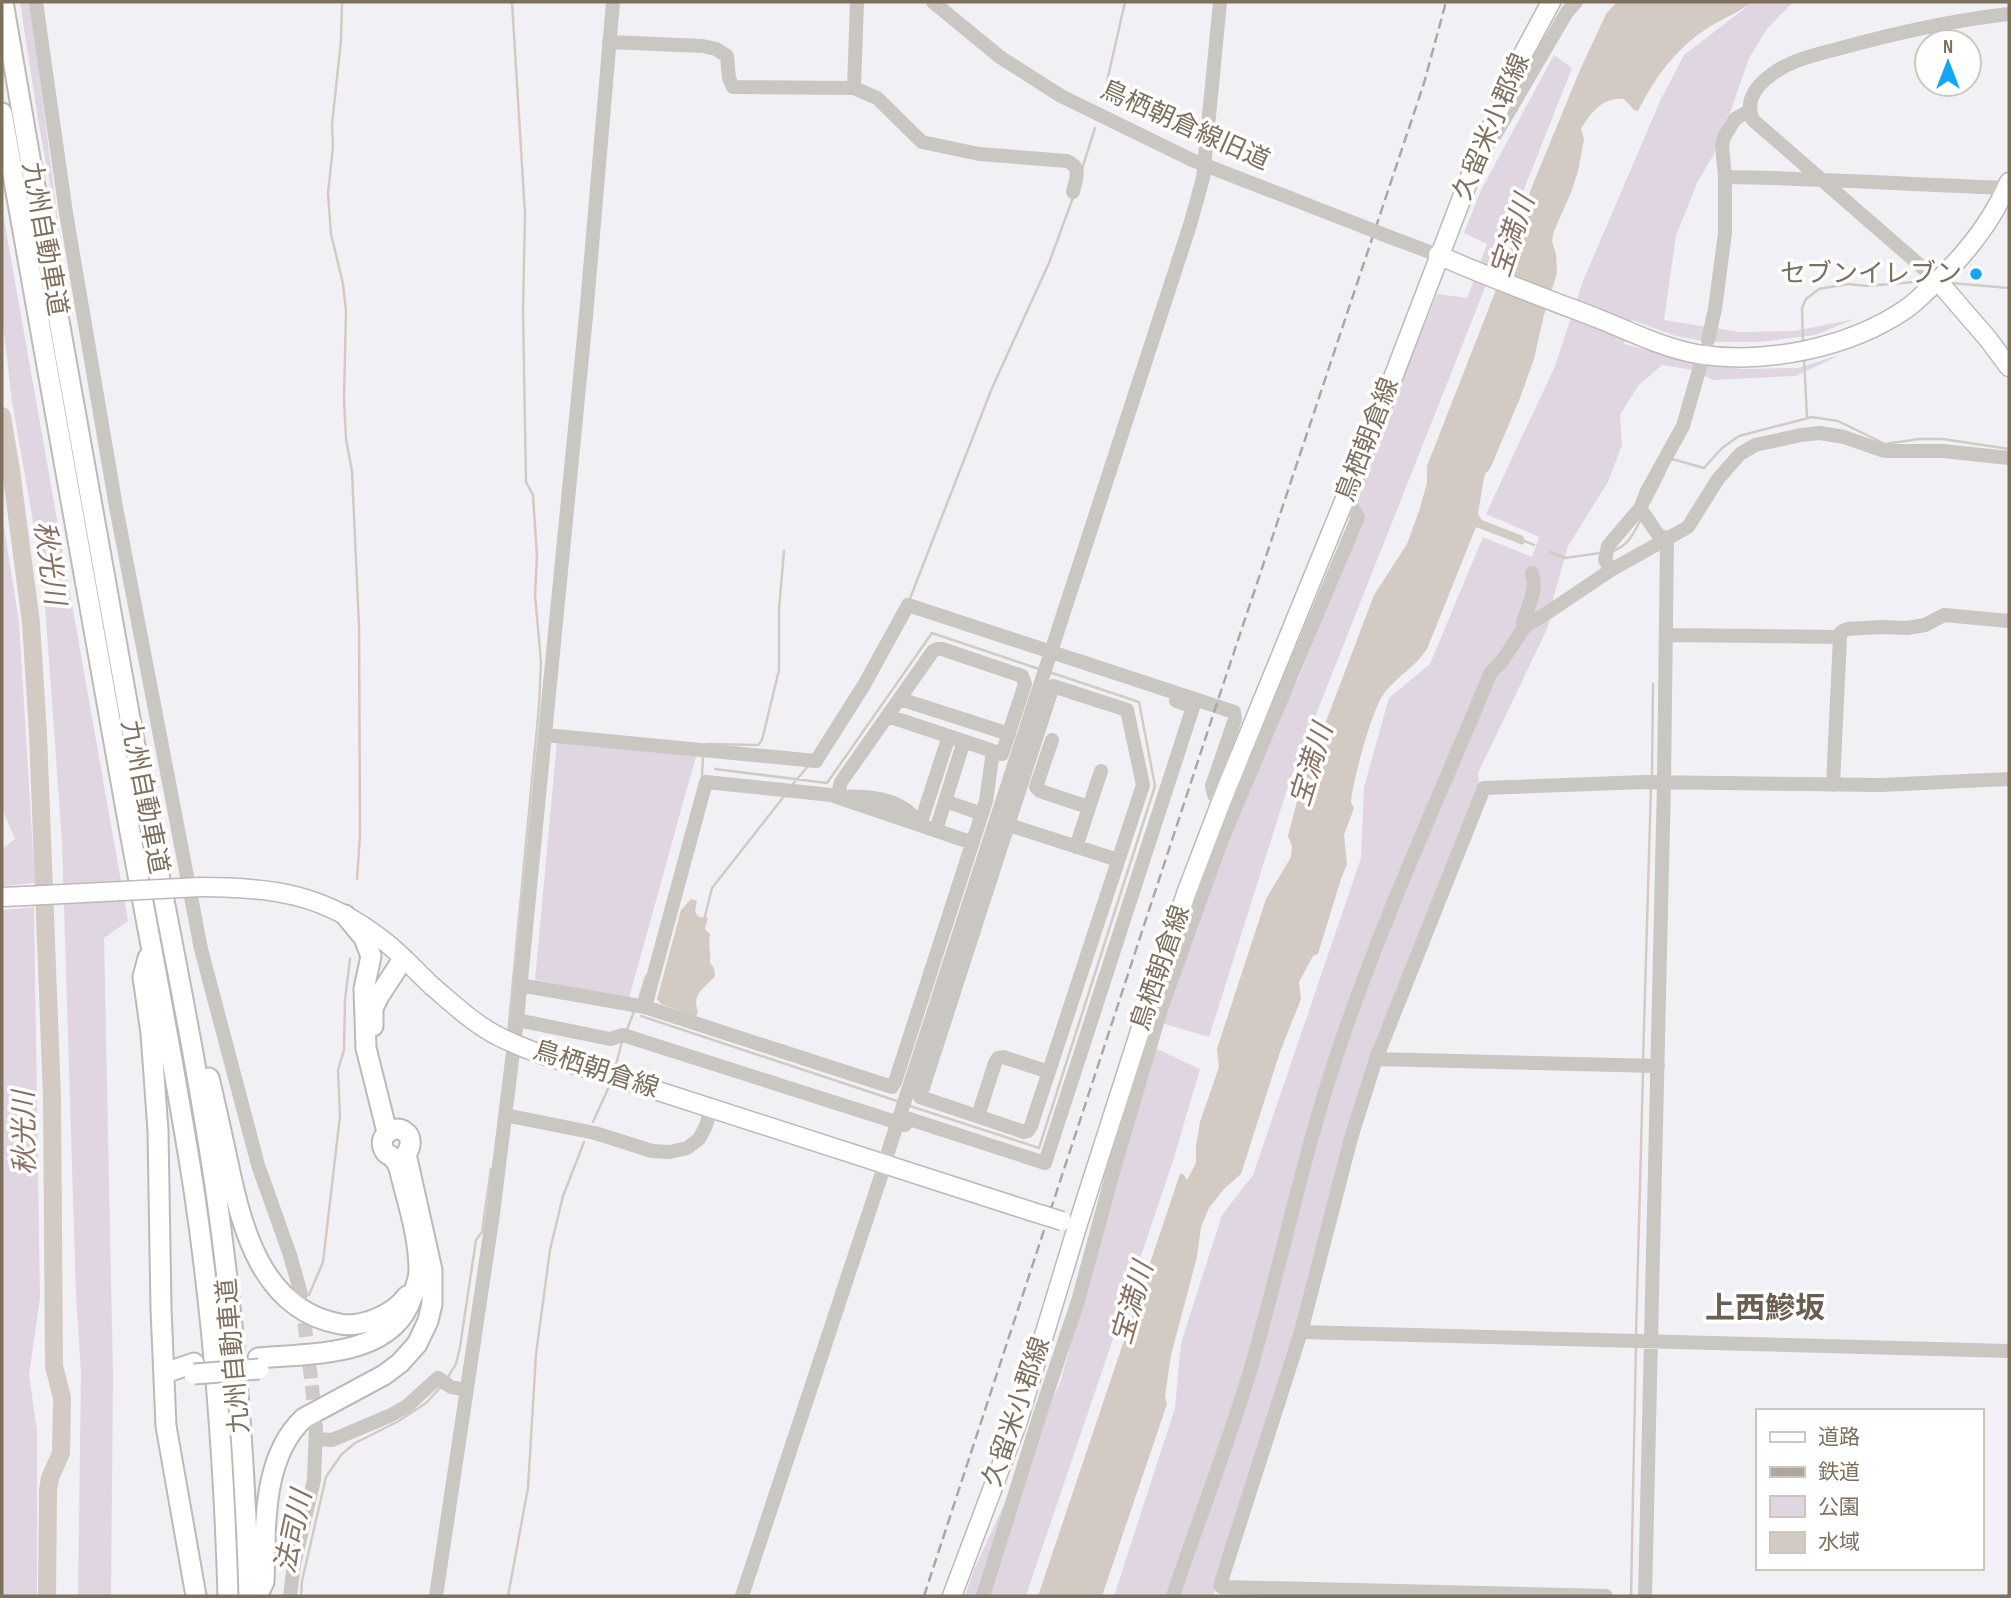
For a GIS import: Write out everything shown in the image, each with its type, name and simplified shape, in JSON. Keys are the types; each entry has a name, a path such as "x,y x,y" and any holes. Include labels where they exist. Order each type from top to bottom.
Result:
{"highway":[{"name":"九州自動車道","path":"3,2 81,454 216,1191 240,1405 249,1596"},
{"name":"九州自動車道","path":"2,113 192,1181 219,1407 228,1596"},
{"path":"146,808 182,952 235,1197 248,1240 260,1263 274,1285 291,1303 308,1314 344,1325 366,1322 386,1313 405,1299 420,1274"},
{"path":"345,915 364,938 371,957 364,989 366,1048 392,1131"},
{"path":"151,946 143,976 151,1033 158,1131 166,1426 196,1596"},
{"path":"399,1156 385,1153 382,1144 392,1131 375,1047 373,1009 403,958"},
{"path":"363,1008 368,992 382,975 403,958"},
{"path":"259,1363 344,1350 370,1343 390,1329 408,1310 420,1274 418,1241 399,1156"},
{"path":"257,1596 264,1583 269,1487 282,1446 293,1428 304,1418 384,1375 400,1363 417,1343 428,1321 432,1304 432,1270 399,1156"},
{"path":"164,1373 259,1363 343,1361 376,1351 400,1336 420,1305 427,1272 426,1242"}],"main road":[{"name":"久留米小郡線","path":"1438,256 1523,54 1551,2"},
{"path":"1438,256 1630,332 1697,354 1780,354 1816,348 1850,338 1907,308 1938,281 1978,238 2008,186"},
{"name":"鳥栖朝倉線","path":"2,897 200,887 244,887 281,891 345,915 384,941 463,1013 496,1035 535,1051 1069,1224 1187,891 1346,498 1438,256"},
{"path":"1938,281 2009,367"},
{"name":"久留米小郡線","path":"952,1596 1018,1421 1069,1224"}],"street":[{"path":"36,2 66,213 114,494 201,949 258,1165 301,1294"},
{"path":"436,1596 493,1214 517,1020 586,316 612,2"},
{"path":"854,88 857,2"},
{"name":"鳥栖朝倉線旧道","path":"933,2 1000,57 1061,96 1192,160 1438,256"},
{"path":"887,1155 1010,757 1054,657 1190,225 1203,178 1220,2"},
{"path":"1471,174 1567,12 1576,2"},
{"path":"1938,281 1751,115 1750,100 1754,91 1778,70 1808,57 1882,37 2007,10"},
{"path":"609,42 703,46 716,49 727,56 729,78 733,87 854,88 877,98 922,142 979,155 1067,161 1074,164 1077,175 1073,192"},
{"path":"1708,340 1716,309 1725,233 1722,146 1724,137 1735,119 1751,115"},
{"path":"1725,177 2008,186"},
{"path":"1611,570 1605,561 1608,546 1641,507 1683,426 1700,367"},
{"path":"1173,1596 1252,1363 1319,1111 1362,982 1491,672 1527,625 1611,570 1688,527 1718,479 1740,454 1755,445 1820,433 1843,437 1884,452 1943,450 2009,458"},
{"path":"983,1596 1040,1414 1079,1301 1113,1172 1161,1009 1221,842 1358,517 1346,498"},
{"path":"1641,507 1659,536 1667,538"},
{"path":"1644,1596 1641,1342 1655,782 1667,635 1667,538"},
{"path":"1527,625 1523,622 1533,591 1532,573"},
{"path":"545,735 816,761 864,685 908,605 1054,657 1234,712 1235,719 1212,786 1214,795 1221,803"},
{"path":"1833,785 1841,632 1881,626 1907,628 1925,625 1944,615 2009,621"},
{"path":"1667,635 1840,637"},
{"path":"520,985 645,1007 892,1087 986,801 1010,757 1054,686 1127,710 1143,785 1028,1130 1024,1132 920,1097 1009,825 1010,757 1009,734 1025,679 953,653 937,649 933,651 841,782 837,797"},
{"path":"517,1020 610,1039 623,1035 1045,1163 1193,707 1146,687"},
{"path":"900,699 1009,734"},
{"path":"888,716 1010,757"},
{"path":"920,825 949,736"},
{"path":"1052,740 1036,787 1040,791 1088,807"},
{"path":"936,830 964,741"},
{"path":"1076,847 1101,771"},
{"path":"1606,1596 1317,1593 1220,1585 1301,1332 1351,1138 1376,1059 1483,788 1655,782 1880,785 2009,779"},
{"path":"645,1007 706,782 837,797 973,843"},
{"path":"945,801 982,814"},
{"path":"1009,825 1118,860"},
{"path":"978,1116 998,1058 1003,1057 1049,1072"},
{"path":"1376,1059 1648,1066"},
{"path":"505,1115 595,1133 652,1151 670,1152 687,1148 699,1139 711,1108"},
{"path":"899,1119 1045,1172"},
{"path":"742,1596 880,1176"},
{"path":"1301,1332 2009,1351"},
{"path":"290,1596 294,1564 314,1480 316,1432 332,1440 389,1416 407,1406 438,1378 451,1387 466,1390"}],"green space":[{"path":"20,2 30,2 60,237 38,120"},
{"path":"1753,2 1793,2 1767,29 1749,58 1730,113 1717,135 1714,154 1697,183 1676,236 1664,320 1740,332 1794,331 1855,319 1815,335 1760,342 1710,342 1676,336 1632,320 1624,344 1689,362 1742,369 1798,368 1842,354 1796,376 1713,380 1693,370 1662,365 1638,386 1620,415 1622,445 1608,482 1568,546 1548,627 1478,773 1479,785 1370,1063 1295,1332 1256,1462 1213,1582 1213,1596 1114,1596 1175,1408 1181,1343 1222,1215 1253,1175 1361,858 1364,787 1389,698 1430,664 1483,537 1532,557 1539,537 1486,514 1555,366 1583,281 1661,99 1684,55"},
{"path":"1554,55 1572,68 1290,780 1209,1037 1161,1023 1188,913 1280,677 1297,682 1361,519 1353,502 1437,294 1467,298 1487,244 1464,233 1481,190"},
{"path":"2,208 128,921 104,938 113,1375 111,1596 78,1596 81,1373 76,1295 62,842 43,578 12,402 2,315"},
{"path":"2,514 19,622 35,883 2,886 2,849 15,839 2,808"},
{"path":"557,741 696,756 629,998 535,980"},
{"path":"34,907 40,1298 29,1375 37,1430 37,1596 2,1596 2,910"},
{"path":"1155,1048 1200,1069 1173,1161 1026,1596 965,1596 973,1572 1060,1383"}],"water":[{"name":"宝満川","path":"1617,2 1753,2 1709,27 1686,44 1659,75 1638,111 1624,99 1610,100 1593,112 1581,129 1584,139 1578,171 1554,231 1552,241 1557,273 1534,359 1490,469 1485,474 1478,514 1482,520 1523,536 1525,541 1523,545 1476,527 1427,649 1418,661 1390,686 1380,700 1359,762 1351,802 1354,808 1344,835 1347,864 1318,954 1313,956 1299,982 1301,999 1280,1052 1241,1174 1209,1208 1201,1227 1197,1257 1171,1355 1165,1396 1167,1404 1102,1596 1038,1596 1180,1174 1187,1180 1196,1163 1200,1122 1219,1067 1217,1049 1266,899 1291,857 1292,846 1288,836 1300,790 1304,786 1374,595 1407,544 1427,483 1427,466 1494,295 1531,189 1580,70 1606,14"},
{"path":"691,899 697,901 695,912 699,917 708,918 705,929 710,934 710,963 715,976 696,1000 696,1017 661,1004 657,999 681,910"}],"waterway":[{"path":"342,2 328,193 331,234 343,284 346,311 344,399 346,439 352,471 359,627 360,835 357,879"},
{"path":"508,1034 541,662 535,595 537,556 533,495 526,482 523,311 525,214 512,2"},
{"path":"1103,99 1125,2"},
{"path":"1082,169 1095,128"},
{"path":"909,601 992,388 1049,263 1074,195"},
{"path":"1803,341 1802,308 1806,299 1819,289 1848,284 1866,286 1926,281"},
{"path":"1950,283 2009,288"},
{"path":"1804,358 1807,418"},
{"name":"秋光川","path":"2,416 31,623 52,1097 54,1366 62,1398 61,1453 48,1490 47,1596"},
{"path":"1672,459 1704,468 1722,448 1739,436 1812,417 1838,421 1885,444 1943,439 2009,449"},
{"path":"1650,502 1664,474"},
{"path":"1613,551 1627,542 1640,521"},
{"path":"1522,540 1534,545"},
{"path":"707,744 758,745 762,740 779,670 779,609 784,551"},
{"path":"1550,552 1565,558 1600,553"},
{"path":"715,769 827,783 932,633 1039,669"},
{"path":"910,1106 1039,1148 1155,786 1139,702 1049,672"},
{"path":"1652,775 1653,684"},
{"path":"702,777 703,756"},
{"path":"793,784 809,765"},
{"path":"1643,1062 1651,786"},
{"path":"704,920 712,888 785,795"},
{"path":"309,1295 323,1262 340,1116 338,1070 344,1050 345,1000 350,959"},
{"path":"639,999 646,976"},
{"path":"626,1032 635,1009"},
{"path":"641,1016 900,1102"},
{"path":"615,1069 622,1041"},
{"path":"1636,1335 1643,1072"},
{"path":"593,1122 611,1082"},
{"path":"508,1596 528,1488 536,1354 550,1250 563,1196 584,1142"},
{"path":"446,1380 456,1364 460,1347 476,1240 482,1232 491,1169"},
{"path":"1631,1596 1636,1345"},
{"name":"法司川","path":"301,1596 302,1581 326,1477 341,1455 355,1443 397,1422 426,1403 440,1388"}],"tunnel":[{"path":"302,1302 316,1421"}],"railway":[{"path":"924,1596 1424,83 1446,2"}],"place":[{"name":"セブンイレブン","path":"1976,274"}],"district":[{"name":"上西鰺坂","path":"1765,1309"}]}
